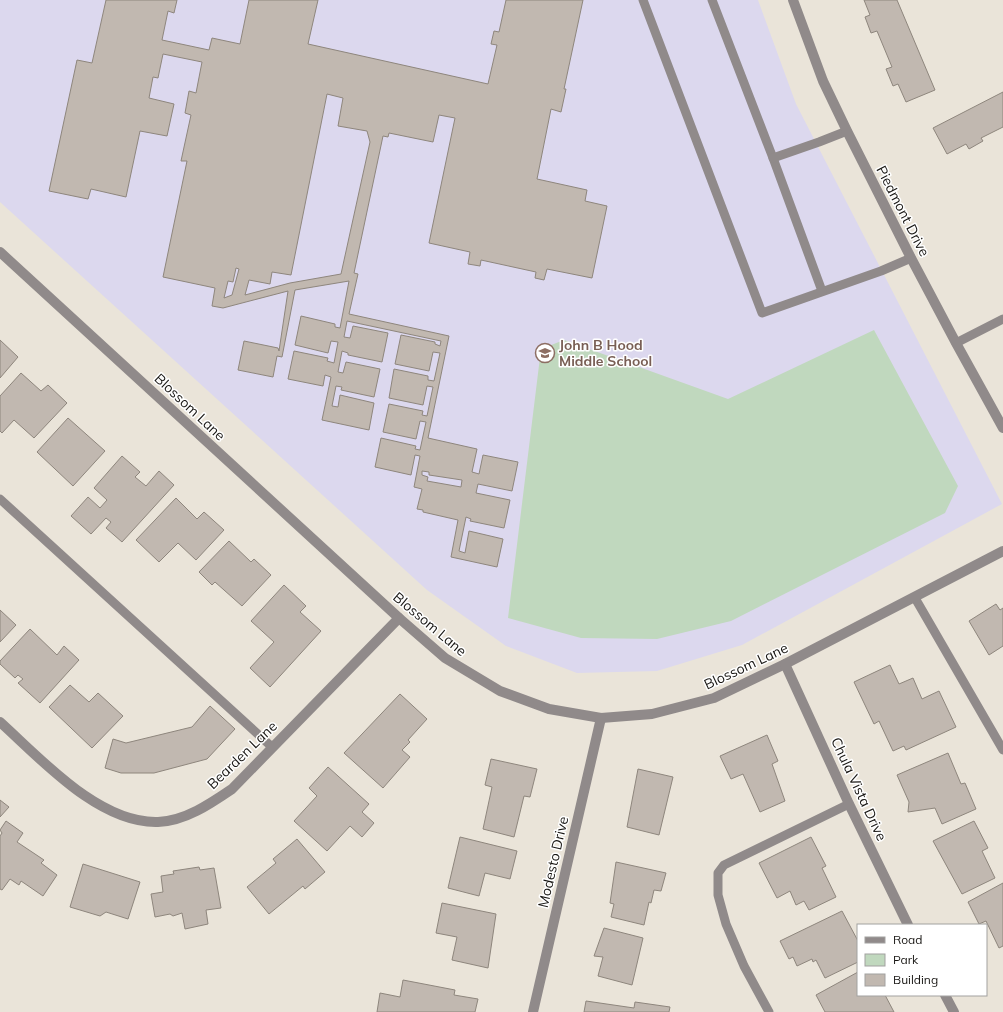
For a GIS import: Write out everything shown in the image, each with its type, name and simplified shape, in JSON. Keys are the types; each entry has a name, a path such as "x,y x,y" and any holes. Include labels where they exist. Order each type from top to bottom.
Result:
{"street":[{"name":"Piedmont Drive","path":"793,0 823,81 847,131 911,258 1003,428"},
{"name":"Blossom Lane","path":"0,252 399,618 445,658 500,691 549,709 600,718 652,714 714,698 915,598 1003,551"},
{"name":"Bearden Lane","path":"0,722 77,791 93,802 117,814 140,822 159,822 173,819 210,805 232,789 399,618"},
{"name":"Chula Vista Drive","path":"785,664 908,924"},
{"name":"Modesto Drive","path":"532,1012 600,718"},
{"path":"945,996 954,1012"}],"lane":[{"path":"643,0 762,313 881,271 911,258"},
{"path":"712,0 822,291"},
{"path":"773,158 847,131"},
{"path":"956,343 1003,319"},
{"path":"0,499 272,747"},
{"path":"915,598 1003,750"},
{"path":"769,1012 744,966 726,924 718,895 718,873 724,865 850,804"}],"shaded area":[{"name":"John B Hood Middle School","path":"0,0 758,0 796,104 1002,504 742,645 657,671 577,673 506,646 427,590 0,202"}],"green space":[{"path":"874,330 958,486 945,513 731,621 657,639 581,638 508,618 541,349 564,340 728,399"}],"building":[{"path":"106,0 177,0 174,13 168,11 162,40 209,50 212,38 240,44 249,0 318,0 308,44 488,84 497,45 491,44 494,31 499,32 506,0 583,0 564,89 566,89 561,112 551,109 537,179 587,190 585,201 607,206 592,278 547,269 544,280 535,278 536,272 481,260 480,266 468,264 470,252 429,243 455,118 439,115 433,142 389,133 388,137 383,136 354,273 358,274 349,314 449,336 428,438 477,449 472,472 479,474 483,455 518,462 512,491 478,484 476,493 510,500 504,528 470,521 471,519 466,517 459,551 465,553 469,531 503,539 497,567 451,557 458,520 423,512 423,510 417,509 422,489 414,487 420,456 415,455 411,475 375,467 381,438 416,446 415,449 420,450 426,422 420,421 416,439 383,432 389,404 423,411 422,415 427,416 433,387 427,386 423,405 389,398 394,369 428,376 428,380 434,381 440,353 433,352 429,371 395,364 401,335 435,342 435,344 440,346 441,341 347,321 344,337 350,338 353,326 388,333 382,362 348,355 348,353 342,351 338,372 343,373 346,362 380,369 374,397 341,390 342,387 336,386 332,406 338,407 340,395 374,403 369,430 322,420 331,377 325,375 323,386 288,379 294,351 328,358 327,361 334,363 338,342 331,341 328,353 295,345 301,316 335,324 335,327 340,328 349,281 295,290 282,357 277,356 273,377 238,370 244,341 278,348 279,351 288,291 223,308 212,306 215,288 163,277 187,161 181,161 191,115 185,113 189,91 196,93 202,62 163,54 158,78 153,77 149,98 174,104 167,136 140,131 126,197 91,189 88,199 49,191 77,60 92,63","holes":["327,94 343,98 338,126 367,131 370,142 341,274 290,283 245,295 249,280 270,284 272,272 291,275","236,268 239,269 232,295 224,298 228,281 233,282","422,471 429,472 429,475 462,480 461,487 427,481 428,477 422,475"]},
{"path":"864,0 897,0 935,90 906,102 898,84 893,86 886,69 892,67 877,31 871,33 865,17 870,15"},
{"path":"1003,92 1003,127 981,138 983,141 969,149 966,144 947,154 933,128"},
{"path":"0,340 18,357 0,378"},
{"path":"21,373 41,391 48,385 67,403 34,438 14,420 2,433 0,431 0,396"},
{"path":"68,418 105,451 73,486 37,452"},
{"path":"122,456 140,472 135,477 146,486 159,471 174,485 122,542 106,528 111,522 106,518 91,534 71,516 88,497 100,508 107,500 94,488"},
{"path":"176,498 197,519 204,512 224,530 196,560 178,543 159,562 136,540"},
{"path":"229,541 251,562 254,559 271,575 242,606 215,582 212,585 199,572"},
{"path":"284,585 306,606 300,612 321,631 270,687 250,668 274,642 251,621"},
{"path":"996,604 1000,610 1003,608 1003,646 989,655 969,621"},
{"path":"0,610 16,625 0,642"},
{"path":"30,629 57,655 64,646 79,660 40,703 18,683 23,679 18,675 15,678 0,664 0,661"},
{"path":"890,665 899,684 913,678 922,699 939,691 956,727 906,750 904,746 893,751 879,721 874,724 854,682"},
{"path":"70,685 89,702 98,693 123,716 92,748 49,707"},
{"path":"400,694 427,719 408,740 410,742 402,750 410,757 383,788 344,753"},
{"path":"210,706 235,729 207,759 154,773 121,773 105,768 113,739 126,743 192,727"},
{"path":"767,735 778,761 772,764 785,801 760,812 743,774 731,779 720,756"},
{"path":"948,753 961,784 965,783 976,809 942,824 935,808 908,812 909,802 897,775"},
{"path":"491,759 537,769 530,797 524,796 514,837 483,829 492,787 485,785"},
{"path":"328,767 369,804 362,812 374,823 362,837 350,826 327,851 294,821 317,796 309,788"},
{"path":"638,769 673,777 659,835 627,827"},
{"path":"0,800 9,807 0,817"},
{"path":"6,821 23,833 17,842 44,860 41,863 57,875 43,896 21,881 19,885 10,879 2,890 0,889 0,836 2,833 0,830"},
{"path":"974,821 988,848 982,851 995,878 962,894 933,841"},
{"path":"460,837 517,851 510,879 485,873 479,896 448,888"},
{"path":"811,837 826,866 822,868 836,897 809,910 804,901 796,905 790,891 777,898 759,863"},
{"path":"297,839 325,872 305,889 303,886 269,914 247,887 276,863 273,859"},
{"path":"616,862 666,873 661,891 654,890 651,903 649,902 644,925 611,917 614,904 610,903"},
{"path":"83,864 140,882 128,919 106,912 100,916 70,907"},
{"path":"199,867 200,870 214,868 221,908 206,910 208,924 185,929 182,913 173,916 170,914 155,917 151,894 163,892 161,876 174,874 173,871"},
{"path":"1003,883 1003,946 999,948 986,921 979,924 968,902"},
{"path":"442,903 496,914 488,968 452,960 457,937 436,933"},
{"path":"842,911 857,939 857,962 825,978 816,960 813,962 812,959 797,966 793,957 789,959 780,941"},
{"path":"604,928 643,938 632,985 598,976 603,957 594,956"},
{"path":"857,973 857,996 886,996 894,1012 825,1012 816,995"},
{"path":"403,980 455,990 454,995 478,999 475,1012 377,1012 380,993 400,997"},
{"path":"586,1001 634,1008 635,1002 670,1007 669,1012 584,1012"}],"place":[{"name":"John B Hood Middle School","path":"545,353"}]}
